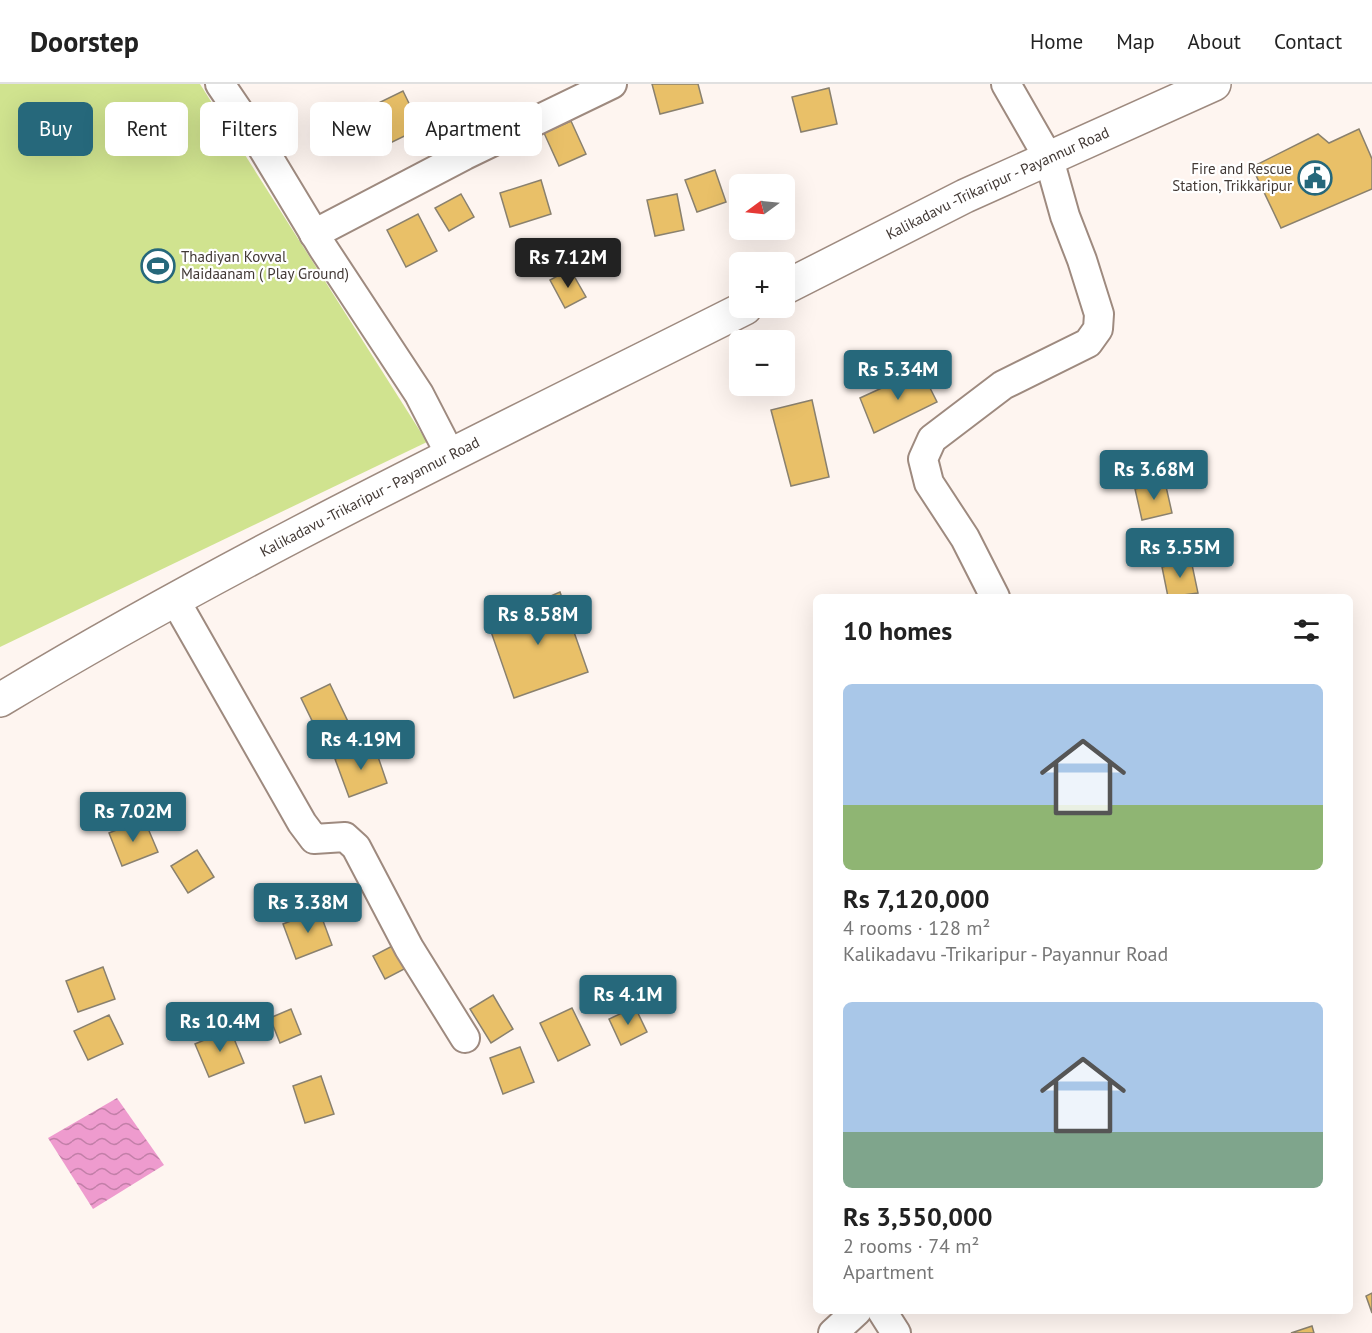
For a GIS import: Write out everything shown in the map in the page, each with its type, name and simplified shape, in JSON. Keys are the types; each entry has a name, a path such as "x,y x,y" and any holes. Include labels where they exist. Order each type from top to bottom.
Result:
{"main road":[{"name":"Kalikadavu -Trikaripur - Payannur Road","path":"795,282 965,196 1214,84"},
{"name":"Kalikadavu -Trikaripur - Payannur Road","path":"0,700 90,646 270,548 729,316"}],"street":[{"path":"220,84 256,137 314,234 419,394 451,456"},
{"path":"314,234 465,155 612,84"},
{"path":"993,594 965,538 929,483 923,459 932,439 1003,385 1088,343 1098,329 1099,314 1065,216 1049,159 1006,84"},
{"path":"175,600 302,823 314,839 345,837 356,847 409,948 465,1038"},
{"path":"833,1333 854,1314"},
{"path":"884,1314 896,1333"}],"green space":[{"name":"Thadiyan Kovval Maidaanam ( Play Ground)","path":"0,84 200,84 211,102 200,102 200,156 246,156 427,442 0,647"}],"water":[{"path":"117,1098 164,1165 93,1209 48,1138"}],"building":[{"path":"652,84 698,84 703,103 660,114"},
{"path":"829,88 837,124 801,132 792,97"},
{"path":"403,91 408,102 404,102 404,136 392,142 392,102 380,102"},
{"path":"571,121 586,154 559,166 544,133"},
{"name":"Fire and Rescue Station, Trikkaripur","path":"1359,129 1372,159 1372,189 1281,228 1252,167 1318,134 1329,143"},
{"path":"715,170 726,202 697,212 685,180"},
{"path":"541,180 551,214 510,227 500,193"},
{"path":"461,194 474,217 449,231 435,208"},
{"path":"677,194 684,230 655,236 647,200"},
{"path":"418,214 437,251 406,267 387,230"},
{"path":"570,269 586,297 565,308 550,280"},
{"path":"921,370 937,402 874,433 860,398"},
{"path":"812,400 829,477 791,486 771,410"},
{"path":"1165,482 1172,513 1142,520 1135,489"},
{"path":"1191,560 1198,593 1167,594 1162,567"},
{"path":"560,592 588,672 514,698 488,623"},
{"path":"330,684 352,730 323,743 301,698"},
{"path":"374,745 387,783 349,797 335,759"},
{"path":"144,819 158,852 122,866 109,833"},
{"path":"197,850 214,877 188,893 171,866"},
{"path":"319,910 332,945 296,959 283,924"},
{"path":"398,943 410,966 385,979 373,956"},
{"path":"103,967 115,999 78,1012 66,981"},
{"path":"493,995 513,1029 491,1043 470,1009"},
{"path":"635,1007 647,1032 621,1045 609,1019"},
{"path":"572,1008 590,1045 558,1061 540,1023"},
{"path":"291,1009 301,1034 280,1043 270,1018"},
{"path":"109,1015 123,1044 88,1060 74,1031"},
{"path":"230,1029 244,1063 209,1077 195,1044"},
{"path":"520,1047 534,1082 503,1094 490,1058"},
{"path":"321,1076 334,1114 305,1123 293,1086"},
{"path":"1372,1293 1372,1313 1366,1296"},
{"path":"1312,1326 1314,1333 1291,1333"}],"place":[{"name":"Fire and Rescue Station, Trikkaripur","path":"1315,178"},
{"name":"Thadiyan Kovval Maidaanam ( Play Ground)","path":"158,266"}]}
